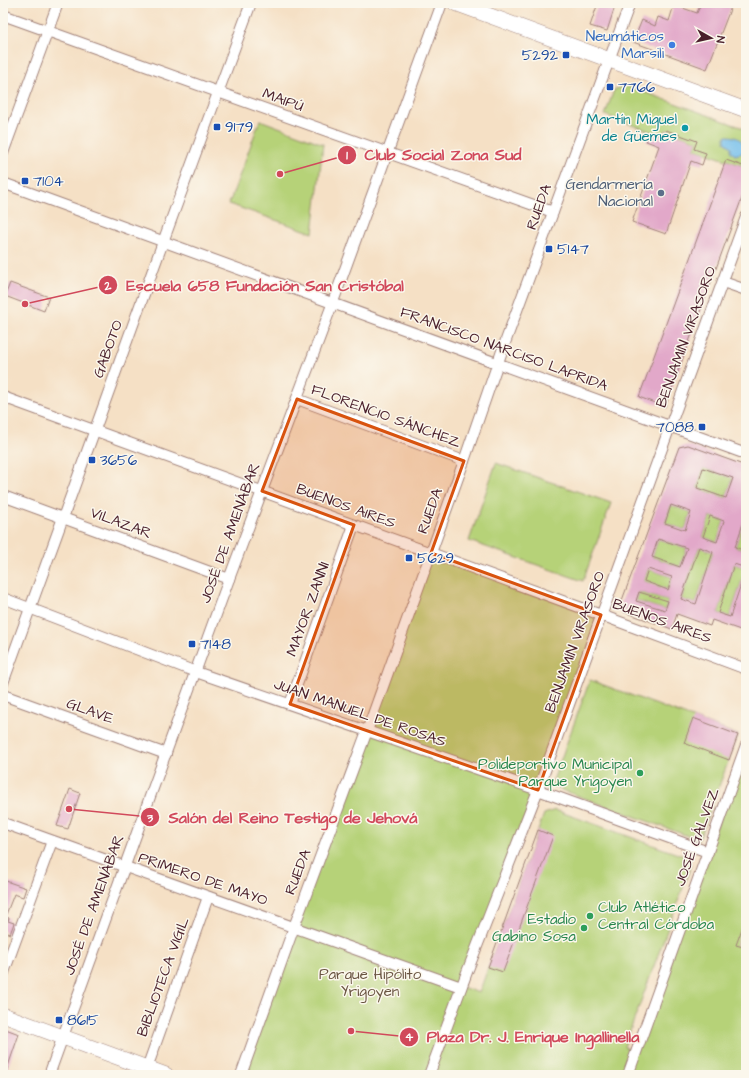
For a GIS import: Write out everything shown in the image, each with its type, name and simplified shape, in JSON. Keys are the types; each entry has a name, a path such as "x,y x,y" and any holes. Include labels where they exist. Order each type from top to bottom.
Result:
{"main road":[{"path":"455,3 746,110"},
{"path":"3,1015 166,1075"}],"street":[{"path":"3,153 58,3"},
{"name":"GABOTO","path":"3,683 251,3"},
{"name":"JOSÉ DE AMENÁBAR","path":"49,1075 229,579 333,302 442,3"},
{"name":"RUEDA","path":"241,1075 367,731 498,363 630,3"},
{"name":"MAIPÚ","path":"3,15 553,212"},
{"name":"FRANCISCO NARCISO LAPRIDA","path":"3,183 163,242 333,302 746,454"},
{"name":"BENJAMÍN VIRASORO","path":"429,1075 461,987 538,790 746,217"},
{"path":"723,282 746,290"},
{"name":"BUENOS AIRES","path":"3,397 746,669"},
{"name":"FLORENCIO SÁNCHEZ","path":"297,399 464,461"},
{"name":"VILAZAR","path":"3,496 229,579"},
{"name":"MAYOR ZANNI","path":"290,704 354,525"},
{"name":"JUAN MANUEL DE ROSAS","path":"3,598 196,672 538,790 708,852"},
{"name":"GLAVE","path":"3,695 166,754"},
{"name":"JOSÉ GÁLVEZ","path":"628,1075 746,746"},
{"name":"PRIMERO DE MAYO","path":"3,823 461,987"},
{"path":"3,975 52,841"},
{"name":"BIBLIOTECA VIGIL","path":"147,1068 208,896"}],"highlighted area":[{"path":"297,399 464,461 431,553 601,615 538,790 290,704 354,525 262,491"}],"green space":[{"path":"625,85 746,129 746,167 694,149 697,141 666,130 663,136 605,115 614,90"},
{"path":"260,120 323,144 313,233 229,204"},
{"path":"496,463 611,503 583,581 469,541"},
{"path":"703,468 733,478 726,498 697,488"},
{"path":"671,505 691,512 685,530 665,523"},
{"path":"710,516 724,521 717,542 703,537"},
{"path":"744,521 746,522 746,551 735,547"},
{"path":"658,539 687,548 680,567 652,557"},
{"path":"699,547 713,552 696,604 681,599"},
{"name":"Parque Hipólito Yrigoyen","path":"431,553 601,615 462,987 479,993 544,814 555,810 689,858 691,866 624,1047 636,1051 746,745 746,1075 241,1075"},
{"path":"734,564 746,568 730,617 718,613"},
{"path":"648,569 672,577 668,590 644,581"},
{"path":"639,592 668,601 665,610 636,601"},
{"name":"Polideportivo Municipal Parque Yrigoyen","path":"590,680 738,735 699,840 551,786"}],"water":[{"path":"725,137 738,138 742,142 744,145 743,153 735,155 731,152 731,147 725,142"}],"building":[{"path":"598,3 616,3 607,31 590,26"},
{"path":"701,3 721,3 731,7 707,69 633,42 642,20 655,26 658,17 669,21 674,5 697,13"},
{"name":"Gendarmería Nacional","path":"666,130 697,141 694,149 706,153 702,165 691,161 666,234 632,222 659,146 646,141 650,132 663,136"},
{"path":"726,160 746,167 746,187 665,407 639,397"},
{"path":"10,283 49,297 44,311 5,296"},
{"path":"688,445 746,466 746,522 744,521 735,547 746,551 746,568 734,564 718,613 730,617 746,569 746,632 712,620 710,626 677,614 672,629 624,612 621,603 679,447","holes":["703,468 733,478 726,498 697,488","671,505 691,512 685,530 665,523","710,516 724,521 717,542 703,537","658,539 687,548 680,567 652,557","699,547 713,552 696,604 681,599","648,569 672,577 668,590 644,581","639,592 668,601 665,610 636,601"]},
{"path":"693,718 738,735 729,760 684,743"},
{"path":"70,789 80,793 68,829 57,826"},
{"path":"538,830 553,836 503,972 488,967"},
{"path":"3,880 26,888 23,897 14,894 5,917 9,918 8,921 14,923 10,934 3,931"},
{"path":"743,926 746,927 746,948 736,945"},
{"path":"3,1028 19,1034 5,1075 3,1075"}],"place":[{"name":"Neumáticos Marsili","path":"672,45"},
{"name":"5292","path":"566,55"},
{"name":"7766","path":"610,87"},
{"name":"9179","path":"217,127"},
{"name":"Martín Miguel de Güemes","path":"685,128"},
{"name":"Club Social Zona Sud","path":"280,174"},
{"name":"7104","path":"25,181"},
{"name":"Gendarmería Nacional","path":"661,193"},
{"name":"5147","path":"549,249"},
{"name":"Escuela 658 Fundación San Cristóbal","path":"25,304"},
{"name":"7088","path":"702,427"},
{"name":"3656","path":"92,460"},
{"name":"5629","path":"409,558"},
{"name":"7148","path":"192,644"},
{"name":"Polideportivo Municipal Parque Yrigoyen","path":"640,773"},
{"name":"Salón del Reino Testigo de Jehová","path":"69,809"},
{"name":"Club Atlético Central Córdoba","path":"590,916"},
{"name":"Estadio Gabino Sosa","path":"584,928"},
{"name":"8615","path":"59,1020"},
{"name":"Plaza Dr. J. Enrique Ingallinella","path":"351,1031"}]}
